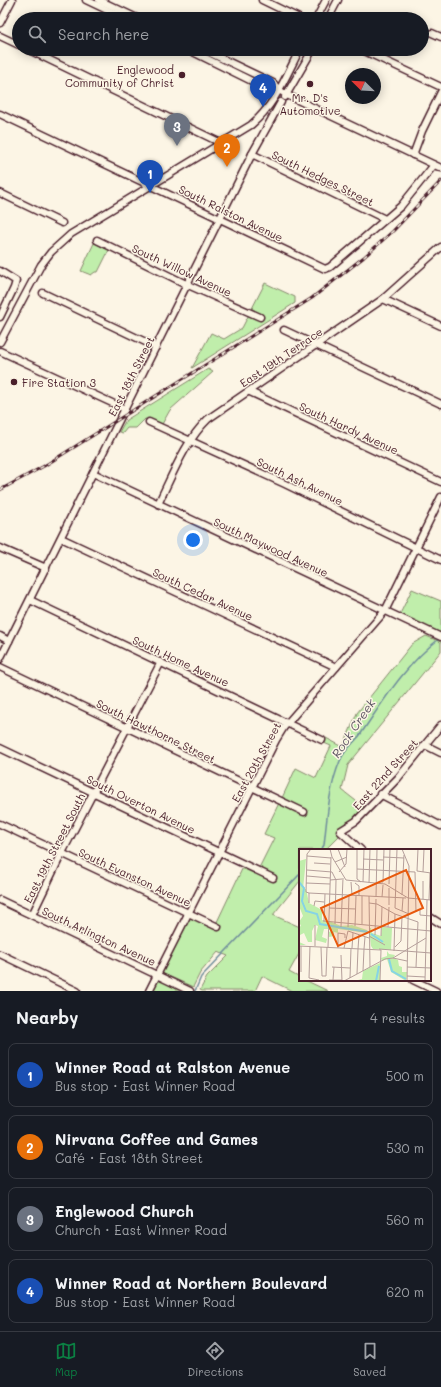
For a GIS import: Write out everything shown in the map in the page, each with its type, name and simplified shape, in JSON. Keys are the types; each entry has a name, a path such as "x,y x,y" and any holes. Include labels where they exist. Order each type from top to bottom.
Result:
{"street":[{"path":"0,23 12,0"},
{"path":"86,0 111,12"},
{"path":"100,0 125,12"},
{"path":"262,0 287,12"},
{"path":"320,12 326,0"},
{"path":"332,12 338,0"},
{"path":"432,33 441,37"},
{"path":"0,36 12,42"},
{"path":"41,56 221,143"},
{"path":"201,56 270,90 279,90"},
{"path":"217,56 273,83 279,90 287,95 441,168"},
{"path":"262,116 273,102 296,56"},
{"path":"0,342 33,277 51,252 71,234 251,125 281,102 287,95 309,56"},
{"path":"375,56 441,87"},
{"path":"234,72 236,65"},
{"path":"413,155 422,131 441,92"},
{"name":"East 18th Street","path":"0,659 188,285 252,154 281,102"},
{"name":"South Ralston Avenue","path":"0,114 152,185 323,268 330,267 385,219"},
{"name":"South Hedges Street","path":"252,154 385,219"},
{"path":"385,219 412,194 434,165"},
{"path":"167,176 165,185 167,193"},
{"path":"0,193 62,223"},
{"name":"South Willow Avenue","path":"96,240 188,285 260,317"},
{"name":"East 19th Terrace","path":"158,504 190,441 200,426 383,299 441,247"},
{"path":"0,271 16,281 0,317"},
{"path":"42,293 156,347"},
{"path":"383,299 441,326"},
{"path":"284,330 441,404"},
{"path":"0,351 125,409"},
{"name":"South Hardy Avenue","path":"250,392 441,482"},
{"name":"South Ash Avenue","path":"149,422 285,484 441,560"},
{"name":"South Maywood Avenue","path":"93,473 441,637"},
{"name":"East 20th Street","path":"149,991 276,740 288,723 385,611 441,497"},
{"name":"South Cedar Avenue","path":"61,538 336,667"},
{"path":"0,548 46,568"},
{"name":"South Home Avenue","path":"30,600 322,740"},
{"path":"0,636 9,641"},
{"name":"East 19th Street South","path":"32,915 93,792 161,662"},
{"name":"South Hawthorne Street","path":"0,667 304,812"},
{"name":"East 22nd Street","path":"360,849 340,831 356,821 380,794 398,778 441,725"},
{"path":"425,745 441,752"},
{"name":"South Overton Avenue","path":"0,748 273,878"},
{"path":"380,794 441,826"},
{"name":"South Evanston Avenue","path":"0,824 218,927"},
{"name":"South Arlington Avenue","path":"0,900 189,990"},
{"path":"431,918 441,924"},
{"path":"0,954 76,991"},
{"path":"415,981 436,991"}],"green space":[{"path":"94,243 109,250 98,272 91,275 81,271"},
{"path":"265,283 295,297 295,303 192,368 211,333 224,339 242,328"},
{"path":"208,369 213,372 170,410 161,426 145,419 136,428 127,428 123,433 119,432 126,420"},
{"path":"412,589 441,601 441,634 400,614"},
{"path":"426,636 441,642 441,651 348,765 342,790 365,808 354,819 337,829 339,836 326,849 299,849 299,882 273,915 299,927 299,954 289,972 299,977 299,981 307,981 328,991 292,991 262,976 255,991 202,991 200,990 207,977 228,956 218,952 200,973 193,987 164,974 162,972 188,919 191,917 220,930 222,926 216,924 243,867 275,881 277,876 259,868 274,838 264,834 279,803 305,815 307,810 282,798 296,768 316,778 331,746 324,743 326,738 343,747 357,713 412,644"},
{"path":"160,979 184,991 151,991 156,981"}],"waterway":[{"name":"Rock Creek","path":"322,849 324,845 327,813 333,781 342,757 346,750 360,735 405,672 439,639"},
{"name":"Rock Creek","path":"195,991 201,977 299,875"}],"railway":[{"path":"0,490 44,466 312,298 364,257 393,231 441,181"}],"place":[{"name":"Englewood Community of Christ","path":"182,75"},
{"name":"Mr. D's Automotive","path":"310,84"},
{"name":"Winner Road at Northern Boulevard","path":"263,107"},
{"name":"Englewood Church","path":"177,146"},
{"name":"Nirvana Coffee and Games","path":"227,167"},
{"name":"Winner Road at Ralston Avenue","path":"150,193"},
{"name":"Fire Station 3","path":"14,382"}]}
